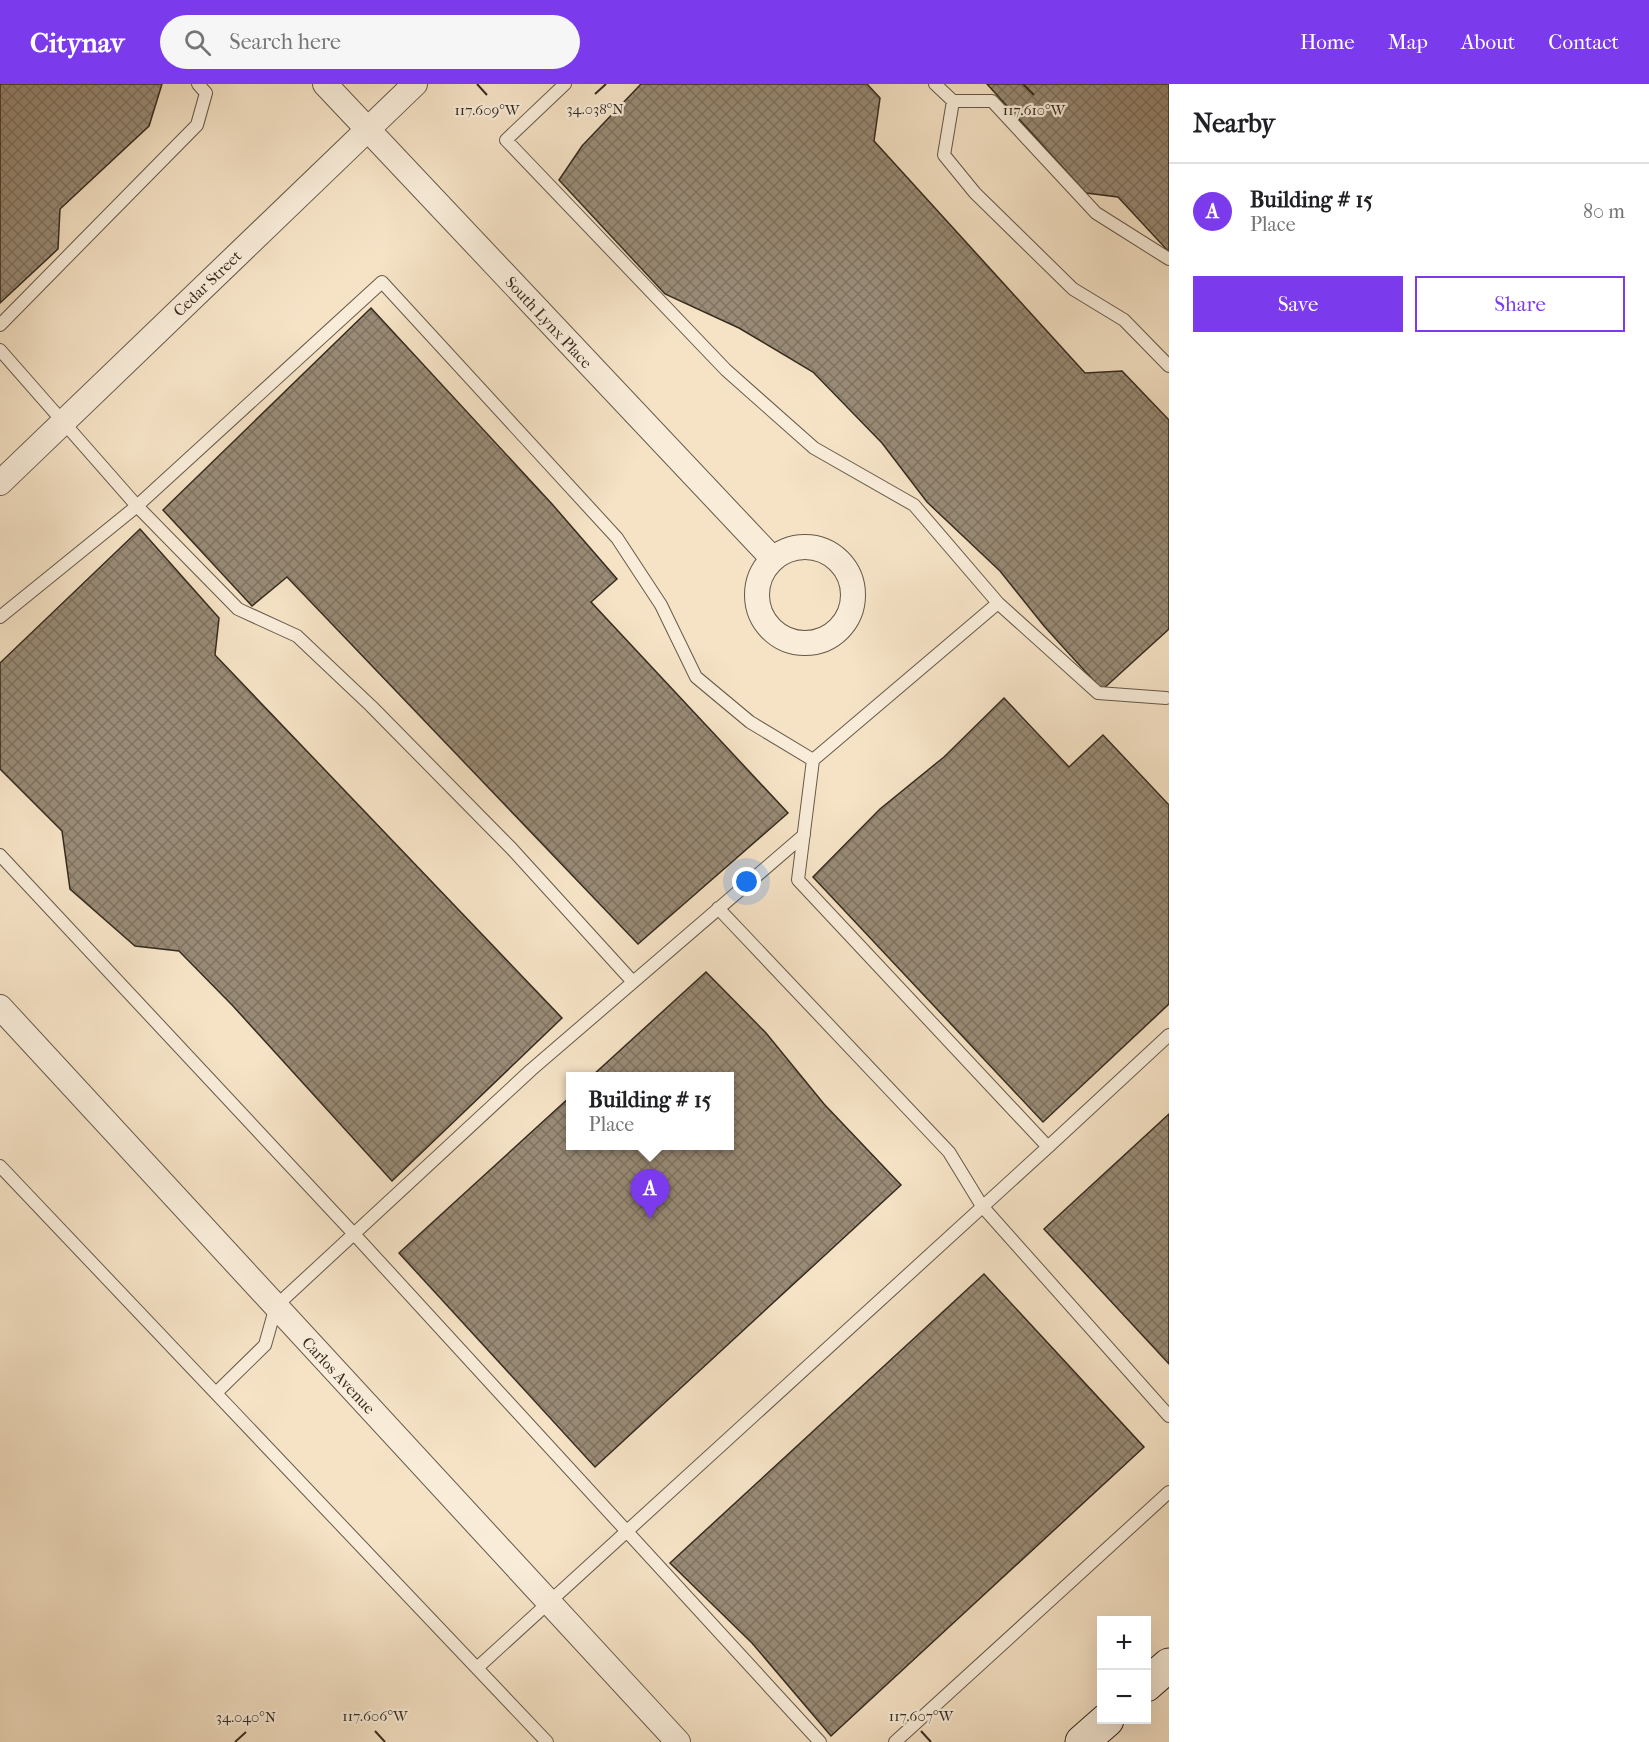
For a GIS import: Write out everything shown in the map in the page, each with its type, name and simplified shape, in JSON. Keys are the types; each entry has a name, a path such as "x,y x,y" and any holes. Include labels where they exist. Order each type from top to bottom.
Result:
{"street":[{"name":"South Lynx Place","path":"325,84 773,559"},
{"name":"Cedar Street","path":"0,483 415,84"},
{"path":"809,546 827,551 842,563 852,579 854,598 849,616 838,632 821,641 802,644 784,639 769,627 759,611 757,592 762,574 773,559 790,549 809,546"},
{"name":"Carlos Avenue","path":"0,1007 678,1742"},
{"path":"1151,1681 1169,1665"},
{"path":"1082,1742 1102,1724"}],"lane":[{"path":"0,325 197,124 206,93 198,84"},
{"path":"565,84 506,140 726,370 814,448 914,505 998,603 1098,693 1168,698"},
{"path":"935,84 953,101 992,101 1096,213 1169,260"},
{"path":"953,101 944,155 950,163 975,193 1073,289 1124,320 1169,366"},
{"path":"0,617 137,506 382,282 617,538 661,605 696,677 750,722 813,760"},
{"path":"0,350 137,506 238,609 297,636 371,706 511,848 633,982"},
{"path":"998,603 813,760 798,880 1048,1147"},
{"path":"216,1393 265,1346 276,1306 531,1070 804,835"},
{"path":"0,855 354,1234 820,1742"},
{"path":"718,908 949,1152 982,1206 1169,1416"},
{"path":"477,1668 1169,1035"},
{"path":"0,1166 547,1742"},
{"path":"895,1742 1169,1492"}],"building":[{"path":"0,84 162,84 149,126 60,209 58,249 0,303"},
{"path":"641,84 867,84 880,98 874,141 1085,373 1122,371 1169,420 1169,629 1102,690 1044,626 1000,571 927,502 882,443 813,372 739,328 665,294 559,180 582,146"},
{"path":"987,84 1169,84 1169,252 1118,197 1086,193"},
{"path":"371,308 552,504 617,579 591,602 788,813 638,944 287,577 252,606 163,510"},
{"path":"140,529 219,618 215,655 562,1018 392,1181 233,1006 179,951 135,946 70,889 62,831 0,769 0,663"},
{"path":"1004,698 1069,767 1103,735 1169,805 1169,1004 1043,1122 813,877 880,809 944,757"},
{"path":"706,972 766,1033 824,1104 901,1185 595,1467 399,1253 566,1101 566,1150 734,1150 734,1072 596,1072"},
{"path":"1169,1114 1169,1364 1044,1229"},
{"path":"984,1274 1144,1447 831,1736 752,1643 670,1563"}],"place":[{"name":"Building # 15","path":"650,1219"}]}
